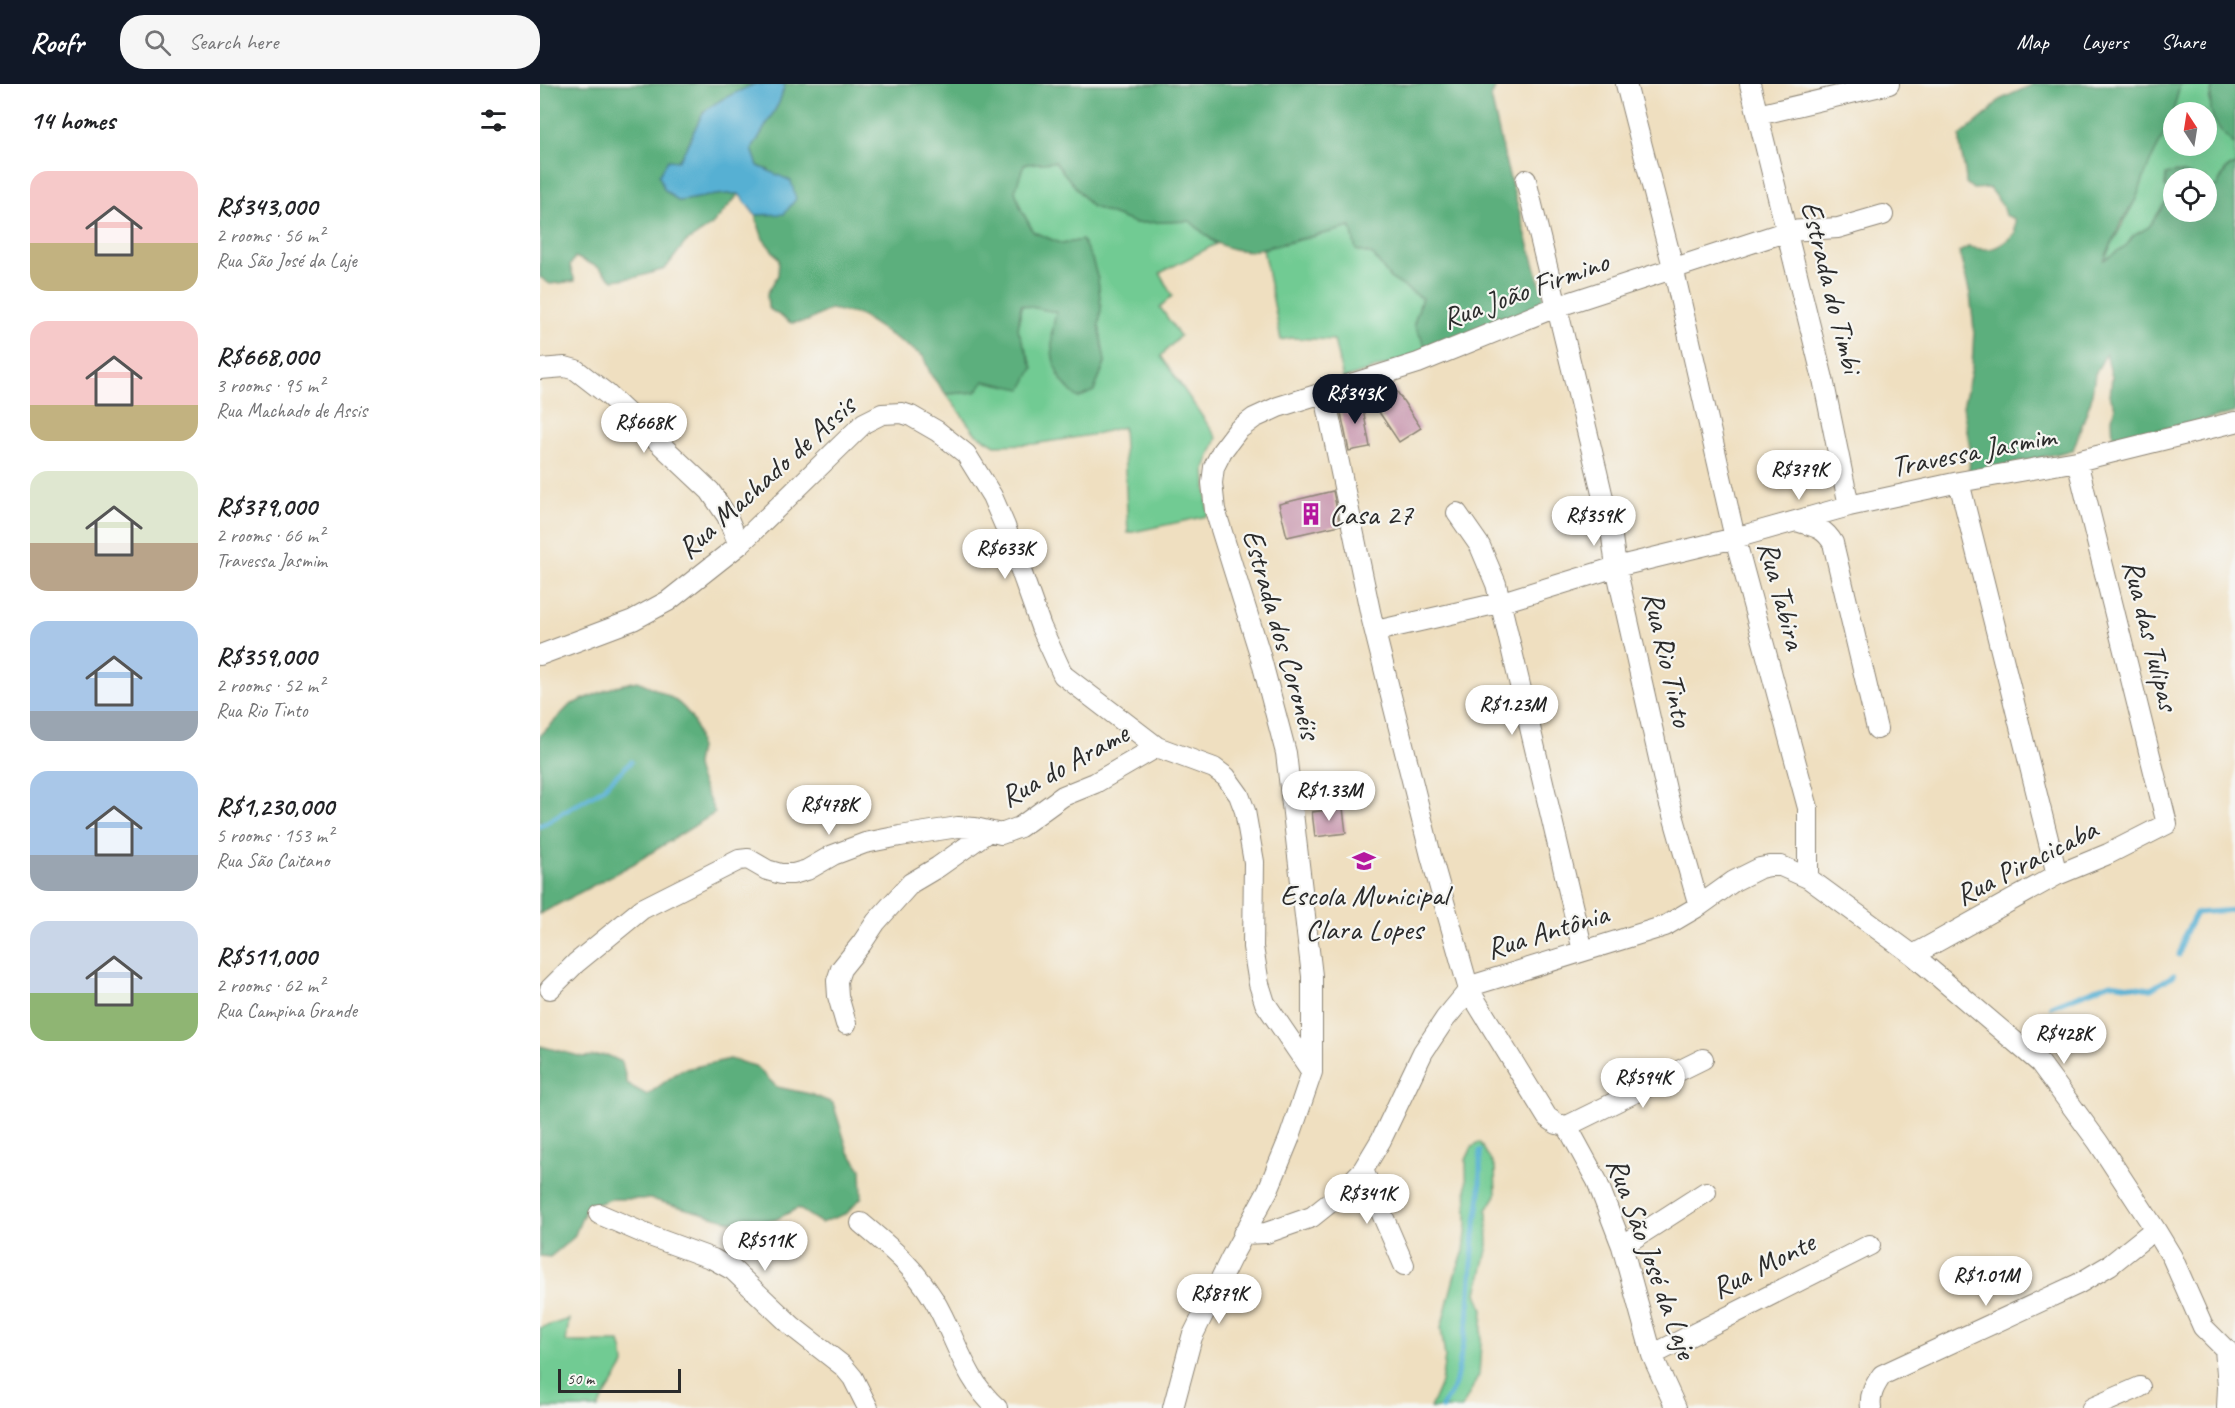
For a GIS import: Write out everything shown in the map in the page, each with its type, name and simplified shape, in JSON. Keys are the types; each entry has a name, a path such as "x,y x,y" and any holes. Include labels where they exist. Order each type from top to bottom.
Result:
{"street":[{"name":"Rua Tabira","path":"1626,84 1673,267 1735,538 1808,808 1808,878"},
{"name":"Estrada do Timbi","path":"1750,84 1823,379 1849,506"},
{"path":"1758,116 1889,84"},
{"name":"Rua Rio Tinto","path":"1526,180 1597,472 1667,794 1699,906"},
{"name":"Rua João Firmino","path":"1214,467 1222,451 1238,430 1254,418 1278,406 1418,363 1556,307 1615,289 1673,267 1788,231 1838,228 1883,215"},
{"path":"540,369 565,367 576,370 607,394 710,491 727,516 739,545"},
{"name":"Rua São José da Laje","path":"1324,392 1363,578 1431,856 1469,990 1547,1117 1557,1124 1567,1126 1597,1181 1622,1246 1652,1355 1676,1408"},
{"name":"Rua Machado de Assis","path":"540,655 587,639 649,612 675,596 739,545 864,423 892,412 911,416 953,442 978,470 1005,526 1041,627 1063,675 1157,747 1214,768 1226,777 1239,795 1245,811 1254,862 1253,947 1259,984 1265,1003 1312,1072"},
{"name":"Travessa Jasmim","path":"1376,631 1499,603 1616,567 1735,538 1849,506 1959,482 2077,461 2235,422"},
{"name":"Rua das Tulipas","path":"2077,461 2167,824"},
{"name":"Estrada dos Coronéis","path":"1173,1408 1191,1337 1268,1190 1289,1139 1312,1072 1312,976 1286,753 1259,651 1218,523 1212,483 1214,467"},
{"path":"1959,482 2057,875"},
{"path":"1458,513 1480,546 1496,584 1583,951"},
{"path":"1796,521 1821,528 1828,533 1833,543 1877,729"},
{"name":"Rua do Arame","path":"550,989 590,950 642,909 739,860 748,859 767,870 793,874 807,870 833,855 865,843 900,836 958,827 1000,834 1020,827 1057,800 1095,783 1157,747"},
{"name":"Rua Piracicaba","path":"1913,955 2057,875 2108,854 2167,824"},
{"path":"846,1024 838,996 837,981 841,969 876,922 911,883 989,831"},
{"name":"Rua Antônia","path":"1244,1234 1266,1233 1312,1217 1337,1197 1364,1170 1423,1052 1445,1019 1469,990 1487,980 1665,926 1699,906 1734,880 1770,866 1781,866 1808,878 1913,955 2040,1063 2098,1142 2156,1229 2172,1257 2203,1328 2230,1353"},
{"path":"1567,1126 1703,1059"},
{"path":"1364,1170 1404,1265"},
{"path":"1622,1246 1707,1192"},
{"path":"598,1214 650,1236 713,1258 734,1269 793,1327 843,1366 853,1377 868,1408"},
{"path":"861,1223 897,1252 915,1271 935,1302 970,1377 997,1408"},
{"path":"1871,1408 1870,1402 1874,1386 1882,1375 2078,1284 2110,1265 2156,1229"},
{"name":"Rua Monte","path":"1652,1355 1870,1245"},
{"path":"2227,1408 2230,1353"},
{"path":"2092,1408 2140,1387"}],"green space":[{"path":"540,84 755,84 727,97 703,112 688,147 664,189 678,201 739,194 712,225 685,243 665,269 637,277 613,280 598,267 575,257 570,266 575,281 550,284 540,277"},
{"path":"785,84 1497,84 1491,97 1507,168 1546,305 1428,351 1414,324 1422,298 1390,278 1373,255 1356,250 1351,227 1251,251 1231,249 1211,239 1190,221 1135,223 1091,206 1055,162 1024,164 1015,191 1033,232 1062,244 1082,240 1092,259 1098,280 1101,308 1099,325 1105,362 1094,391 1078,398 1062,381 1054,364 1052,338 1056,312 1021,305 1018,330 1033,368 1022,389 984,381 976,392 946,394 931,375 923,356 860,315 830,309 808,321 791,323 768,308 767,294 778,275 779,259 763,239 755,215 784,214 769,170 758,166 752,149 779,103"},
{"path":"2034,84 2180,84 2176,102 2163,102 2163,136 2149,164 2136,199 2121,223 2104,260 2127,245 2133,236 2149,227 2163,206 2163,222 2217,222 2217,186 2227,168 2235,165 2235,413 2113,440 2112,418 2115,407 2110,396 2112,377 2106,354 2095,374 2091,400 2073,450 1969,474 1970,448 1963,407 1972,367 1974,330 1970,294 1959,252 1968,247 1988,249 1999,246 2015,233 2015,219 2005,215 2002,205 1989,188 1973,189 1966,183 1960,136 1988,113 1999,100"},
{"path":"2180,84 2213,84 2209,101 2176,102"},
{"path":"2213,84 2235,84 2235,145 2217,125 2217,102 2210,102"},
{"path":"2217,118 2225,135 2235,145 2235,165 2226,168 2217,186 2217,168 2163,168 2163,206 2149,227 2133,236 2127,245 2103,261 2136,199 2149,164 2163,136 2163,156 2217,156"},
{"path":"1055,162 1091,206 1135,223 1190,221 1216,244 1160,273 1172,296 1160,307 1180,336 1161,356 1217,438 1205,468 1208,516 1128,533 1123,427 1091,435 1034,444 995,445 975,433 946,394 976,392 984,381 1033,368 1018,330 1021,305 1057,312 1051,335 1094,390 1105,363 1099,325 1101,308 1098,280 1092,259 1082,240 1062,244 1034,232 1021,209 1015,191 1023,164"},
{"path":"1351,227 1356,250 1373,255 1390,278 1422,298 1414,324 1428,351 1343,379 1334,340 1290,338 1281,340 1263,249"},
{"path":"637,681 660,691 680,704 693,722 699,747 697,771 715,813 633,864 540,914 540,736 570,705 616,686"},
{"path":"540,1046 583,1057 607,1055 622,1062 627,1084 647,1095 681,1070 730,1059 755,1066 777,1087 810,1094 833,1103 848,1151 861,1169 862,1197 847,1213 821,1223 798,1208 775,1220 740,1224 651,1199 611,1199 586,1208 574,1237 550,1257 540,1256"},
{"path":"1480,1142 1495,1168 1496,1195 1487,1210 1488,1246 1477,1293 1483,1309 1479,1375 1462,1408 1430,1408 1441,1383 1445,1357 1441,1328 1455,1274 1464,1251 1467,1224 1466,1160 1472,1147"},
{"path":"569,1319 566,1342 620,1342 624,1365 598,1408 540,1408 540,1328"}],"water":[{"path":"755,84 785,84 779,103 752,149 758,166 791,181 796,199 784,214 755,215 739,194 678,201 664,189 659,175 668,160 678,161 706,110 726,97"}],"building":[{"path":"1392,384 1421,428 1399,442 1369,397"},
{"path":"1361,398 1370,447 1349,451 1339,403"},
{"name":"Casa 27","path":"1333,491 1340,525 1287,537 1279,504"},
{"path":"1343,808 1346,833 1315,837 1312,812"}],"waterway":[{"path":"540,826 601,790 631,762"},
{"path":"2179,955 2184,936 2196,913 2235,910"},
{"path":"2051,1006 2111,983 2151,989 2174,975"},
{"path":"1442,1408 1455,1385 1468,1320 1474,1235 1480,1195 1480,1151"}],"place":[{"name":"Casa 27","path":"1311,514"},
{"name":"Escola Municipal Clara Lopes","path":"1364,861"}]}
